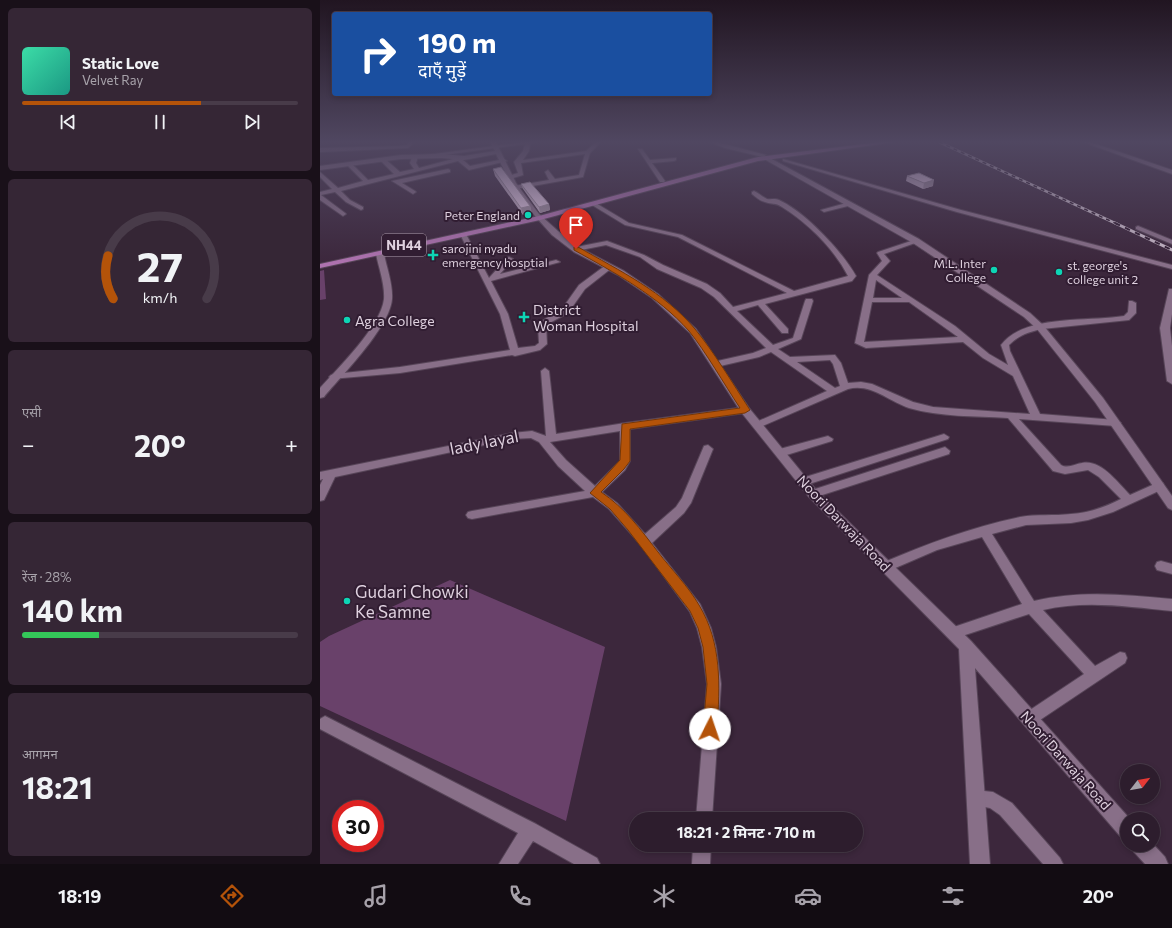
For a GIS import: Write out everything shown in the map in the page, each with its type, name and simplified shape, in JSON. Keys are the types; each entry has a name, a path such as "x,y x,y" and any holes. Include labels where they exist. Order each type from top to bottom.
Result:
{"highway":[{"name":"NH44","path":"320,262 539,217 657,182"},
{"name":"NH44","path":"320,266 464,236 594,204 668,182"}],"street":[{"path":"328,182 348,201 361,208"},
{"path":"320,195 366,182"},
{"path":"397,182 413,192"},
{"name":"Noori Darwaja Road","path":"514,182 539,217 576,249 609,267 655,296 682,319 693,331 716,364 745,410 813,494 966,646 1120,821"},
{"path":"516,186 550,182"},
{"path":"813,182 916,241 1020,310 1040,327 1116,423 1172,505"},
{"path":"857,182 959,211 1172,267"},
{"path":"732,310 849,279 852,276 842,259 821,236 804,221 777,201 767,201 754,193"},
{"path":"320,195 343,214"},
{"path":"594,204 627,224 680,236 794,294"},
{"path":"824,210 850,204"},
{"path":"1138,228 1172,242"},
{"path":"464,236 491,279 493,293 504,314 515,352"},
{"path":"916,241 881,252 886,261 873,275 869,300 859,339 861,345 965,339"},
{"path":"576,249 603,242 629,251 711,290 772,349 834,392"},
{"path":"320,394 367,337 383,315 387,305 388,292 380,254"},
{"path":"491,279 509,259"},
{"path":"491,279 556,262"},
{"path":"334,378 400,370 515,352 541,346 543,344 543,324 565,311 582,287 609,267"},
{"path":"873,275 911,300 986,356 1018,375"},
{"path":"1172,291 1165,328 1172,381"},
{"path":"869,300 911,300"},
{"path":"716,364 772,349 797,339 809,301"},
{"path":"760,303 785,331"},
{"path":"1036,416 1005,345 1008,340 1015,335 1040,327 1126,318 1132,313 1132,303"},
{"path":"789,360 832,357 837,363 845,387"},
{"path":"545,371 547,439 556,457 595,493 613,506 644,542 695,608 704,628 710,647 714,684 705,812"},
{"path":"757,425 845,387 866,385 906,403 933,410 1036,416 1116,423"},
{"path":"547,439 625,426 745,410"},
{"path":"1010,415 1057,468 1066,472 1083,467 1092,467 1128,500"},
{"path":"472,516 595,493 625,461 625,426"},
{"name":"lady layal","path":"326,475 512,436 532,434 547,439"},
{"path":"803,482 944,437"},
{"path":"780,453 828,439"},
{"path":"644,542 680,510 687,500 708,449"},
{"path":"813,494 945,451"},
{"path":"320,496 326,475"},
{"path":"886,567 934,546 984,531 1033,519 1086,517 1159,486"},
{"path":"984,531 1031,607 1095,676"},
{"path":"953,634 1031,607 1063,601 1113,600 1172,605"},
{"path":"966,646 980,864"},
{"path":"1029,719 1120,658"},
{"path":"325,724 530,830 591,864"},
{"path":"975,798 993,800 1006,809 1054,864"},
{"path":"508,864 530,830"},
{"path":"701,864 702,852"},
{"path":"1147,852 1158,864"}],"shaded area":[{"path":"324,270 326,299 320,300 320,271"},
{"path":"450,580 605,647 566,821 320,706 320,642 329,636"}],"building":[{"path":"503,182 512,182 530,206 521,208"},
{"path":"530,182 549,204 539,207 521,184"}],"railway":[{"path":"1027,182 1117,224"},
{"path":"1115,223 1172,250"}],"place":[{"name":"Peter England","path":"528,215"},
{"name":"sarojini nyadu emergency hosptial","path":"433,255"},
{"name":"M.L. Inter College","path":"994,270"},
{"name":"st. george's college unit 2","path":"1059,272"},
{"name":"District Woman Hospital","path":"524,317"},
{"name":"Agra College","path":"347,320"},
{"name":"Gudari Chowki Ke Samne","path":"347,601"}],"route":[{"path":"576,249 621,273 638,284 682,319 693,331 716,364 745,410 625,426 625,461 595,493 613,506 632,527 695,608 704,628 710,647 714,684 710,729"}]}
